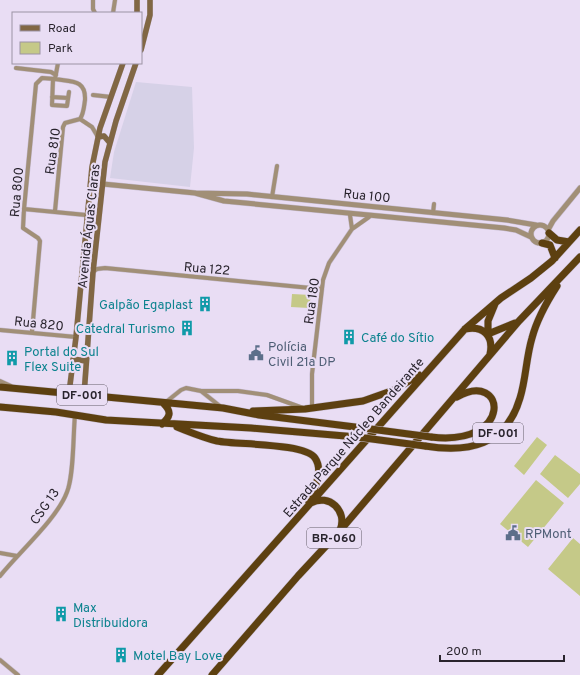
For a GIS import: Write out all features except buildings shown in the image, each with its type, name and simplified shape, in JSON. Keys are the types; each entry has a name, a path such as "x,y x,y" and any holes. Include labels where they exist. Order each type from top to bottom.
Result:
{"highway":[{"path":"547,230 557,240 569,242"},
{"name":"Estrada Parque Núcleo Bandeirante","path":"158,675 465,329 496,302 554,260 580,230"},
{"path":"542,242 550,245 554,260 557,259 580,235"},
{"name":"BR-060","path":"212,675 298,576 338,533 454,399 519,321 578,259"},
{"name":"DF-001","path":"0,407 165,424 251,428 357,437 445,449 469,448 491,439 507,425 512,417 520,399 526,364 539,318 554,291 578,259"},
{"path":"490,356 492,346 488,334 488,321 496,302"},
{"path":"465,329 478,328 488,334 500,331 519,321"},
{"path":"227,410 308,408 352,404 375,399 394,390 428,369"},
{"name":"DF-001","path":"0,387 227,410 454,439 483,428 495,412 493,400 485,393 470,392 454,399"},
{"path":"164,404 170,414 165,424 216,441 295,449 312,455 318,464 318,476 309,505"},
{"path":"309,505 323,500 336,506 340,511 342,521 338,533"}],"main road":[{"path":"137,0 137,12"},
{"path":"142,46 150,15 150,0"},
{"name":"Avenida Águas Claras","path":"69,394 76,337 86,215 98,137 123,64"},
{"name":"Avenida Águas Claras","path":"84,395 93,272 103,184 110,143 136,64"},
{"path":"104,116 110,121 116,121"},
{"path":"98,137 104,136 110,143"},
{"path":"73,359 86,360"}],"street":[{"path":"93,0 95,12"},
{"path":"113,12 115,0"},
{"path":"58,64 51,104 53,106 66,107 69,92"},
{"path":"16,68 51,72 55,78 83,86 85,101 80,119 89,123 98,137"},
{"name":"Rua 800","path":"32,332 40,241 23,228 24,209 36,84 42,78 55,78"},
{"path":"93,95 111,97"},
{"path":"52,97 68,98"},
{"name":"Rua 810","path":"56,211 65,123 80,119"},
{"path":"272,197 277,166"},
{"name":"Rua 100","path":"103,184 195,193 288,198 507,220 536,225"},
{"path":"547,230 536,225 532,229 531,237 536,242 542,242 547,239 547,230 552,221 580,188"},
{"name":"Rua 100","path":"195,193 224,201 368,217 383,217 504,228 516,230 531,237"},
{"path":"286,208 288,198"},
{"path":"433,213 434,204"},
{"path":"383,217 384,208"},
{"path":"24,209 86,215"},
{"path":"350,215 352,229"},
{"name":"Rua 180","path":"308,408 321,289 325,273 329,263 352,229 368,217"},
{"name":"Rua 122","path":"93,272 96,269 105,268 321,289"},
{"name":"Rua 820","path":"0,330 76,337"},
{"path":"0,381 17,389"},
{"path":"164,404 181,390 186,388 201,391 238,391 267,395 308,408"},
{"path":"201,391 227,410"},
{"name":"CSG 13","path":"1,574 59,507 68,490 75,415"},
{"path":"0,553 17,556"},
{"path":"0,660 18,675"}],"shaded area":[{"path":"136,82 192,87 194,148 190,187 110,178 114,152"}],"green space":[{"path":"292,294 311,295 309,308 291,307"},
{"path":"537,437 547,445 524,475 514,466"},
{"path":"555,455 580,474 580,484 568,498 540,474"},
{"path":"536,480 564,503 528,547 500,524"},
{"path":"573,538 580,544 580,596 548,569"}],"place":[{"name":"Galpão Egaplast","path":"205,304"},
{"name":"Catedral Turismo","path":"187,328"},
{"name":"Café do Sítio","path":"349,337"},
{"name":"Polícia Civil 21a DP","path":"256,353"},
{"name":"Portal do Sul Flex Suite","path":"12,358"},
{"name":"RPMont","path":"513,533"},
{"name":"Max Distribuidora","path":"61,614"},
{"name":"Motel Bay Love","path":"121,655"}]}
